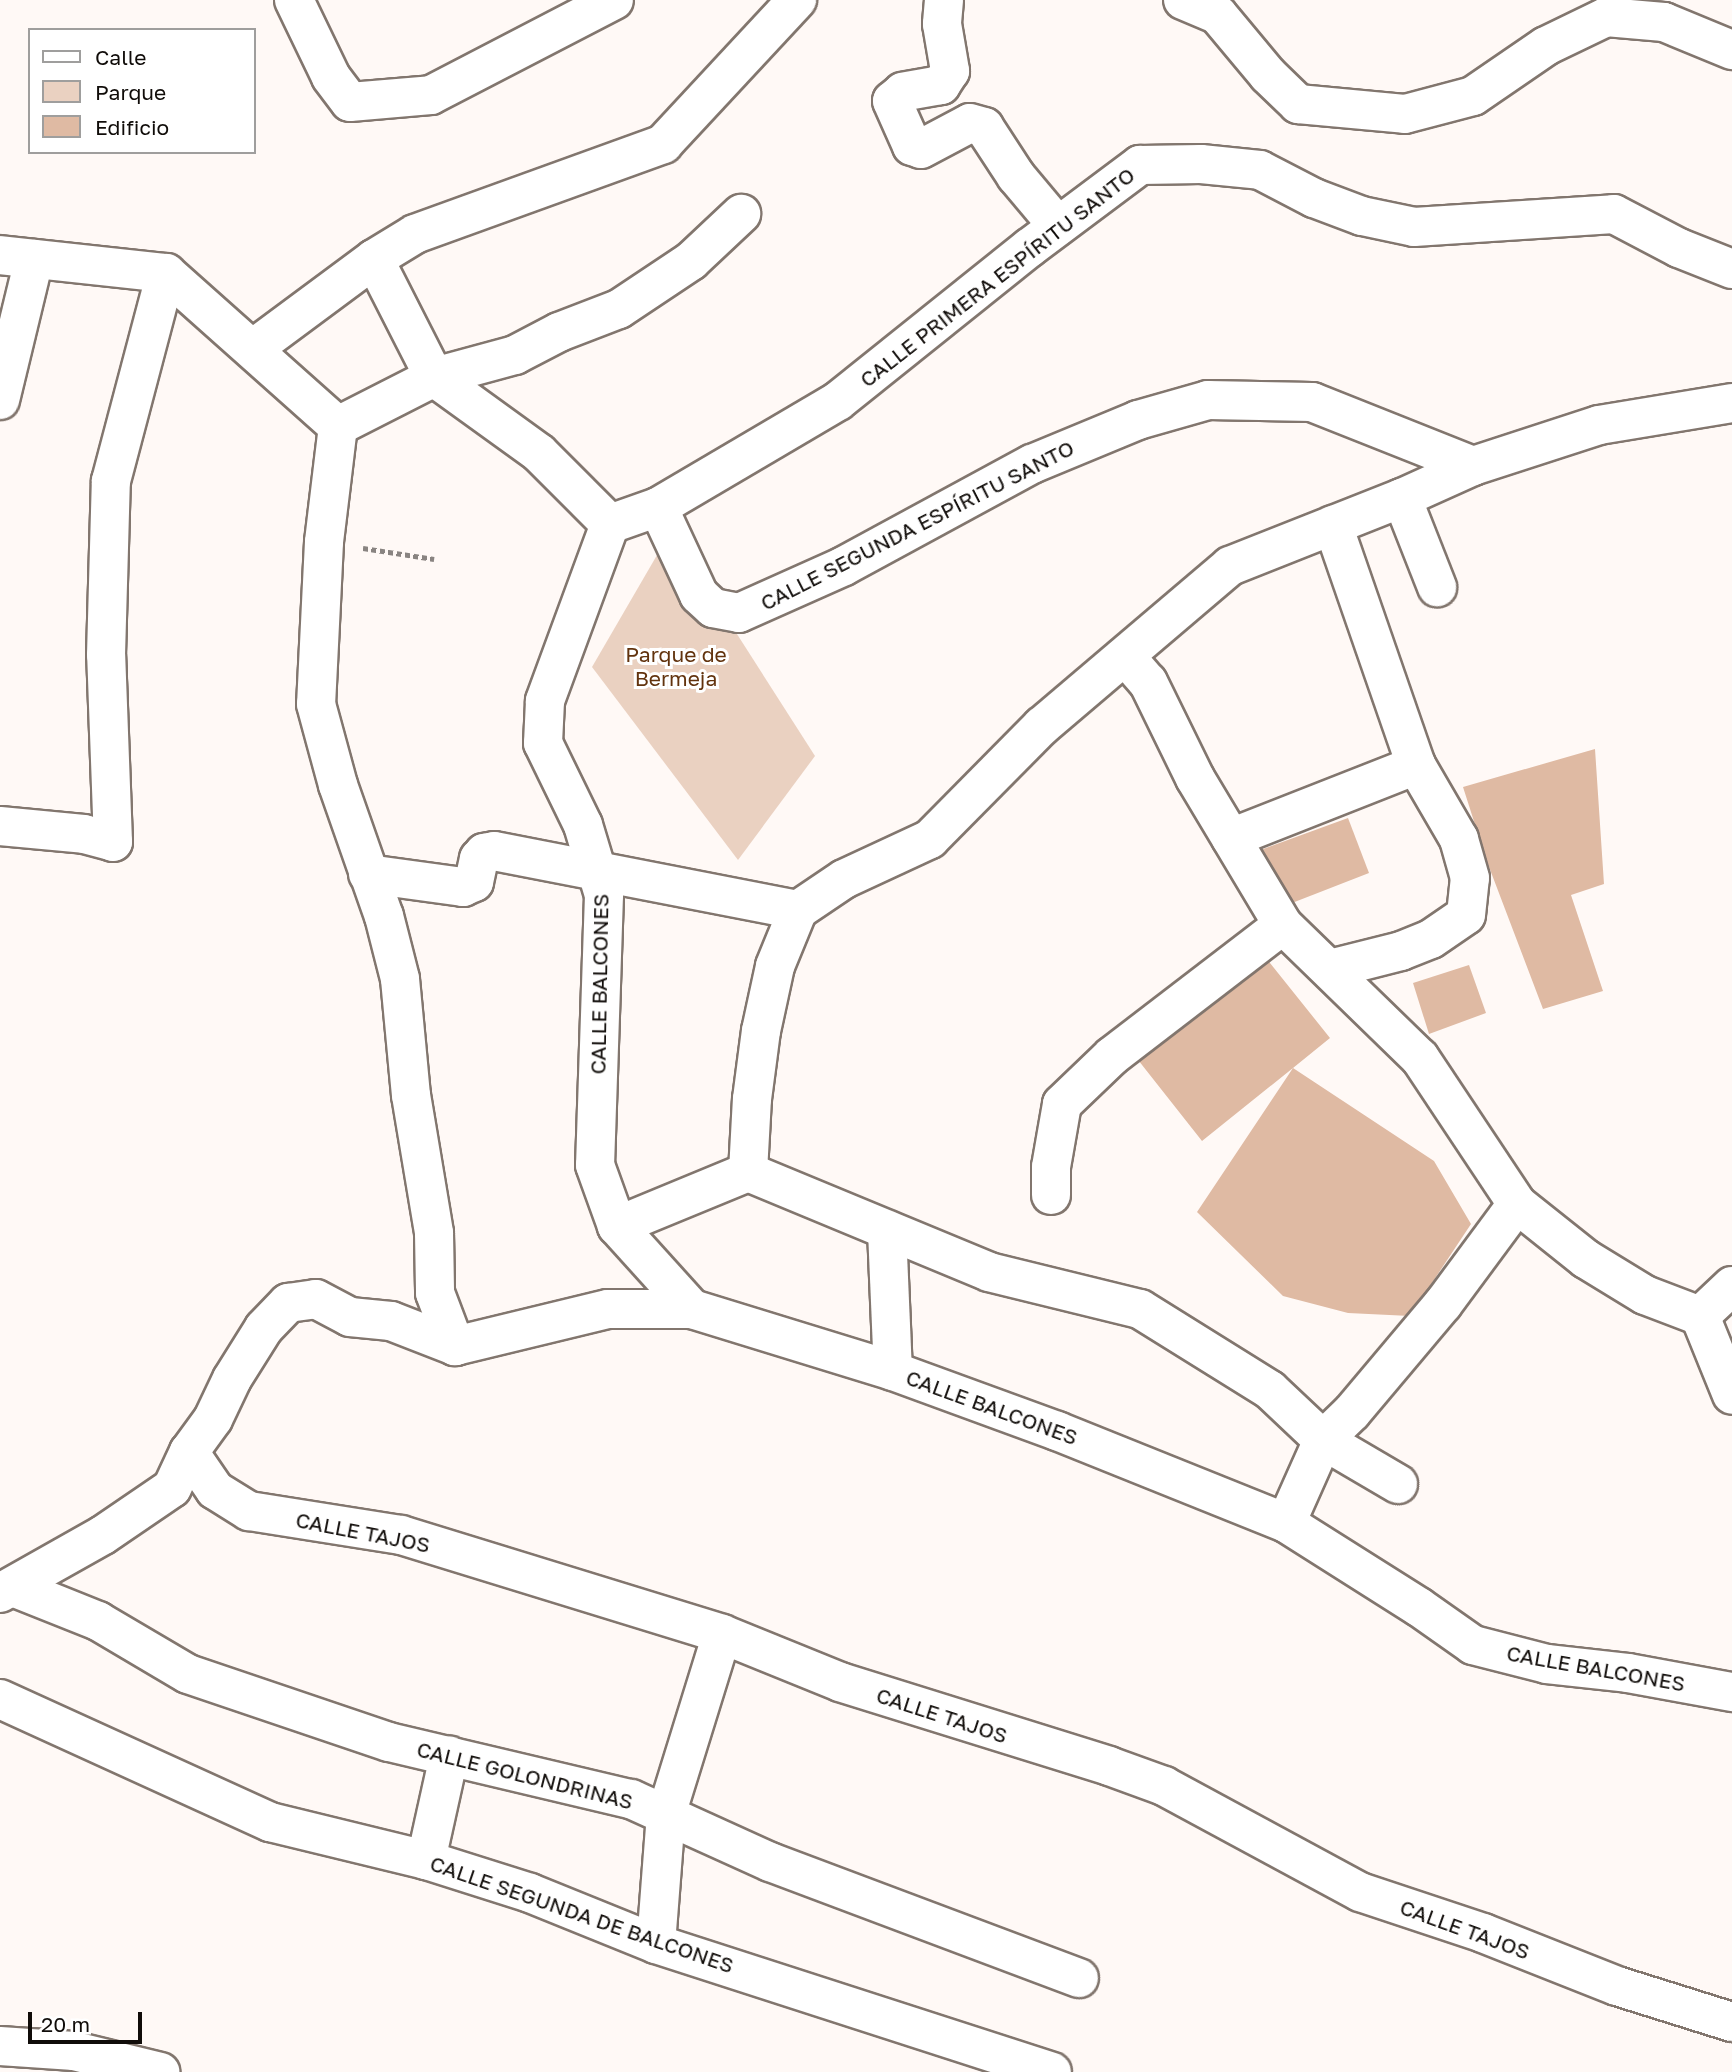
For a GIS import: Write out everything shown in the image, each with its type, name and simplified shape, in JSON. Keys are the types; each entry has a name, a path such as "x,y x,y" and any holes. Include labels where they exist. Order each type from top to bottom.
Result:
{"street":[{"path":"294,0 331,77 350,102 431,95 614,0"},
{"path":"254,348 374,259 415,234 663,144 797,0"},
{"path":"944,0 942,24 950,57 950,72 941,85 903,92 892,101 912,146 921,149 970,124 984,127 1016,176 1058,226"},
{"path":"1183,0 1218,15 1268,75 1298,104 1405,114 1473,96 1546,46 1606,18 1664,22 1732,50"},
{"name":"CALLE PRIMERA ESPÍRITU SANTO","path":"610,524 658,506 838,401 1058,226 1140,165 1201,164 1260,170 1314,198 1362,216 1414,226 1614,214 1679,248 1732,269"},
{"path":"338,426 434,377 514,355 558,332 619,309 691,261 741,214"},
{"path":"0,400 17,257 166,273 254,348 338,426"},
{"path":"374,259 434,377 539,453 610,524"},
{"path":"0,826 84,834 113,842 106,655 111,481 166,273"},
{"name":"CALLE SEGUNDA ESPÍRITU SANTO","path":"658,506 699,595 713,608 739,613 844,566 1032,464 1138,420 1208,400 1312,402 1473,466"},
{"path":"748,1172 752,1099 761,1031 775,966 798,910 844,879 930,839 1042,726 1230,566 1402,498 1473,466 1599,425 1732,403"},
{"path":"338,426 324,542 316,704 338,785 384,916 400,979 411,1095 434,1233 435,1293 455,1346"},
{"path":"1402,498 1437,587"},
{"name":"CALLE BALCONES","path":"610,524 545,701 543,743 583,825 604,895 595,1166 617,1226 692,1309"},
{"path":"1331,969 1401,951 1431,939 1466,915 1470,878 1459,839 1416,765 1333,525"},
{"path":"1125,656 1148,682 1195,778 1283,925 1420,1058 1517,1204 1586,1259 1644,1295 1700,1316 1732,1395"},
{"path":"1231,838 1416,765"},
{"path":"368,874 463,887 474,882 479,859 484,853 494,851 798,910"},
{"path":"1051,1195 1051,1167 1062,1104 1112,1056 1283,925"},
{"path":"617,1226 748,1172 989,1272 1140,1309 1270,1390 1323,1440 1398,1484"},
{"path":"1286,1523 1323,1440 1352,1412 1443,1304 1517,1204"},
{"path":"887,1230 893,1371"},
{"path":"1700,1316 1732,1286"},
{"path":"6,1590 103,1535 172,1488 189,1452 213,1419 232,1379 264,1328 288,1303 316,1299 350,1317 391,1321 455,1346"},
{"name":"CALLE BALCONES","path":"455,1346 608,1309 692,1309 893,1371 1057,1430 1286,1523 1474,1645 1546,1664 1628,1673 1732,1692"},
{"name":"CALLE TAJOS","path":"189,1452 215,1490 249,1511 401,1535 722,1634 840,1682 1164,1786 1360,1892 1483,1933 1617,1986 1732,2022"},
{"name":"CALLE GOLONDRINAS","path":"6,1590 98,1621 187,1674 389,1742 631,1799 770,1862 1079,1978"},
{"path":"656,1944 666,1815 722,1634"},
{"name":"CALLE SEGUNDA DE BALCONES","path":"0,1699 270,1822 426,1860 530,1893 656,1944 1052,2072"},
{"path":"426,1860 449,1755"},
{"path":"0,2046 74,2051 160,2072"}],"path":[{"path":"324,542 434,559"}],"green space":[{"name":"Parque de Bermeja","path":"671,531 815,756 738,860 592,667"}],"building":[{"path":"1595,749 1604,884 1571,895 1603,991 1543,1009 1486,859 1463,787"},
{"path":"1348,818 1369,873 1292,903 1255,852"},
{"path":"1258,948 1330,1038 1202,1141 1131,1051"},
{"path":"1469,965 1486,1013 1429,1034 1413,983"},
{"path":"1293,1068 1434,1161 1471,1224 1410,1316 1348,1313 1283,1296 1197,1212"}]}
